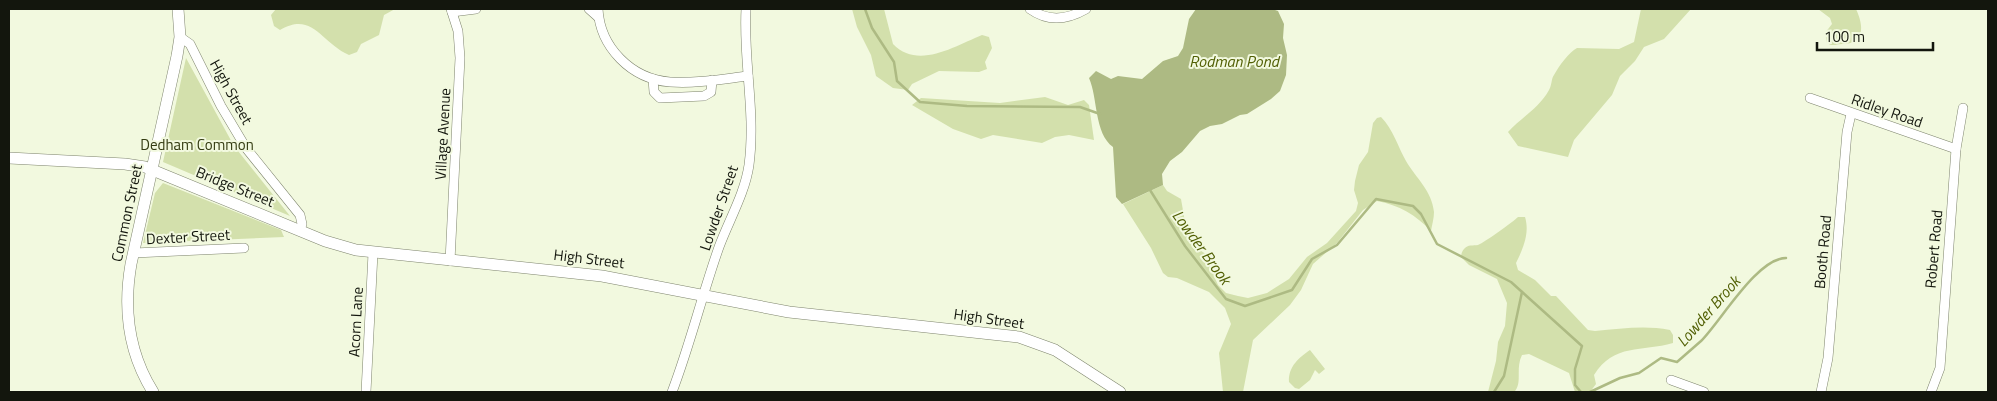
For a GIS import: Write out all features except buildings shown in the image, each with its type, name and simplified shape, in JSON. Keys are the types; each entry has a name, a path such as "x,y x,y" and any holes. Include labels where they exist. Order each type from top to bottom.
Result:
{"main road":[{"path":"178,9 180,37"},
{"name":"Common Street","path":"153,392 135,356 127,321 126,299 180,37"},
{"name":"Bridge Street","path":"9,158 125,164 152,170 300,230"},
{"name":"High Street","path":"300,230 345,248 373,253 602,276 789,312 1019,337 1055,350 1120,392"}],"street":[{"path":"452,10 476,9"},
{"path":"588,9 598,13 604,35 617,56 635,71 653,79 681,83 748,76"},
{"name":"Lowder Street","path":"672,392 689,348 720,246 748,172 752,113 748,76 746,9"},
{"path":"1030,9 1037,14 1051,18 1071,18 1086,9"},
{"name":"Village Avenue","path":"450,261 460,58 458,31 452,10"},
{"name":"High Street","path":"180,37 190,44 221,106 246,148 298,212 302,221 300,230"},
{"path":"653,79 654,92 660,98 704,96 711,92 712,80"},
{"name":"Ridley Road","path":"1810,98 1851,114 1956,148"},
{"name":"Robert Road","path":"1931,392 1940,368 1956,148 1962,108"},
{"name":"Booth Road","path":"1821,392 1828,358 1847,132 1851,114"},
{"name":"Dexter Street","path":"134,253 244,248"},
{"name":"Acorn Lane","path":"366,392 373,253"},
{"path":"1671,380 1704,392"}],"green space":[{"path":"276,9 395,9 384,15 379,35 361,44 357,52 349,55 339,50 309,26 301,24 291,25 280,30 274,26 271,15"},
{"path":"852,9 884,9 893,44 903,52 914,55 925,55 949,50 982,35 989,37 992,48 985,62 987,69 979,72 939,71 912,84 908,90 893,88 876,76 871,55 857,27"},
{"path":"1641,9 1691,9 1664,39 1644,47 1635,61 1620,76 1612,95 1574,140 1568,157 1518,146 1508,132 1545,96 1550,88 1553,77 1568,56 1577,48 1619,49 1634,42"},
{"path":"1818,9 1856,9 1861,28 1859,37 1850,43 1833,45 1827,43 1825,33 1832,24 1830,18"},
{"name":"Dedham Common","path":"186,58 234,146 290,216 163,162"},
{"path":"1045,97 1068,105 1084,100 1089,105 1094,140 1069,135 1055,137 1042,143 993,135 981,139 953,129 912,105 921,98 1000,103"},
{"path":"1381,117 1433,204 1434,212 1431,231 1419,220 1393,205 1377,201 1363,210 1337,243 1313,264 1301,290 1290,305 1253,340 1243,392 1223,392 1219,353 1231,324 1225,308 1209,292 1177,278 1168,277 1163,273 1151,248 1123,204 1163,185 1167,191 1181,199 1188,239 1192,245 1215,260 1214,276 1218,285 1226,293 1248,298 1267,293 1289,279 1307,257 1327,243 1356,211 1358,203 1354,190 1359,165 1368,152 1373,123 1377,118"},
{"name":"Dedham Common","path":"163,183 281,230 284,237 143,243 155,193"},
{"path":"1518,217 1525,217 1527,229 1523,247 1516,263 1518,270 1535,280 1551,296 1556,296 1588,330 1642,328 1670,330 1673,335 1673,343 1629,350 1610,358 1594,375 1596,384 1590,392 1575,392 1569,373 1529,354 1522,355 1519,365 1518,384 1514,392 1488,392 1496,361 1498,342 1505,326 1507,303 1497,279 1469,265 1461,255 1466,247 1482,243"},
{"path":"1310,350 1325,369 1319,374 1315,370 1310,380 1299,389 1295,388 1289,382 1290,371 1299,359"}],"water":[{"name":"Rodman Pond","path":"1196,9 1272,9 1278,11 1284,24 1283,38 1287,55 1286,75 1280,91 1247,114 1200,131 1182,152 1170,161 1162,174 1163,185 1122,204 1116,197 1113,147 1102,133 1089,78 1096,71 1111,79 1118,76 1142,79 1163,61 1178,56 1183,48 1189,19"}],"waterway":[{"name":"Lowder Brook","path":"865,9 872,28 894,62 897,81 920,102 967,106 1080,107 1100,114"},
{"name":"Lowder Brook","path":"1150,190 1185,246 1226,299 1245,306 1292,290 1312,259 1337,245 1376,199 1413,206 1421,214 1437,244 1511,282 1582,346 1575,369 1575,385 1581,392"},
{"name":"Lowder Brook","path":"1590,392 1620,378 1639,373 1661,358 1677,362 1701,341 1740,292 1763,268 1775,261 1786,258"},
{"path":"1494,392 1504,376 1522,292"}]}
